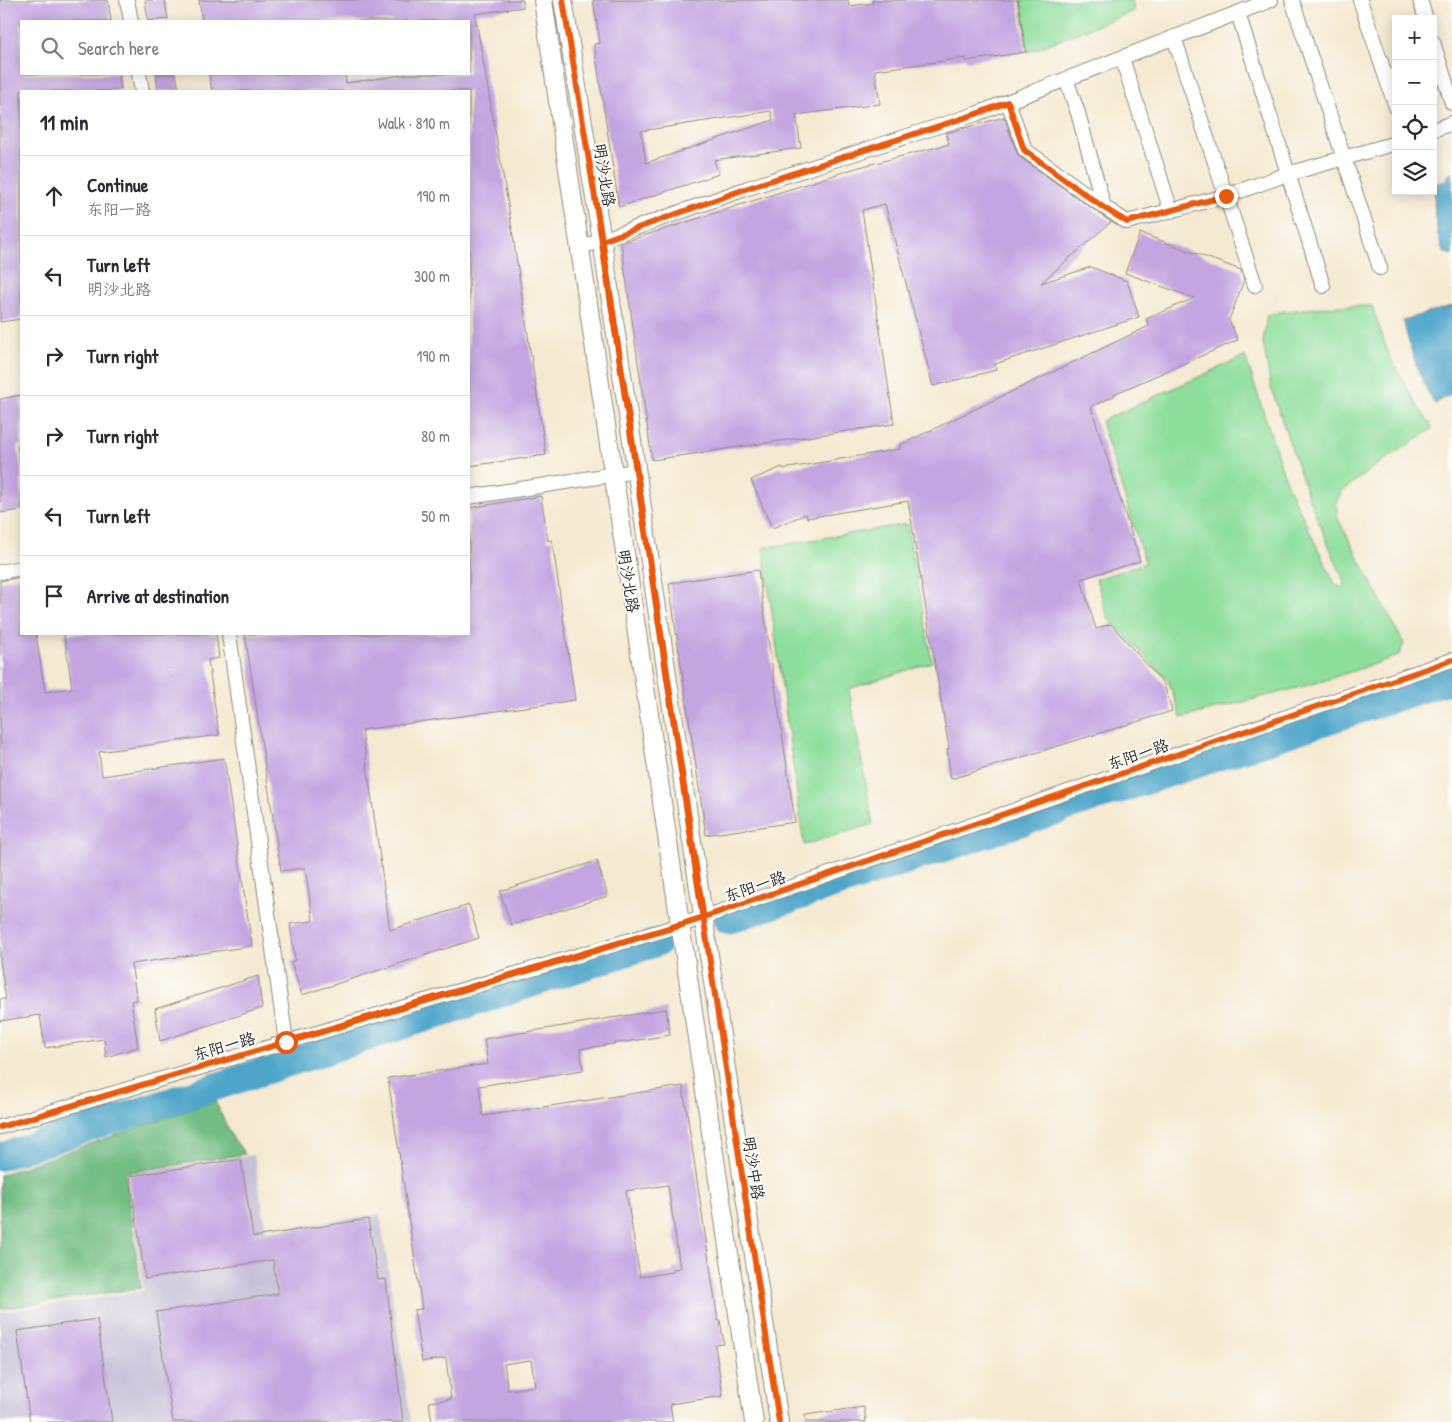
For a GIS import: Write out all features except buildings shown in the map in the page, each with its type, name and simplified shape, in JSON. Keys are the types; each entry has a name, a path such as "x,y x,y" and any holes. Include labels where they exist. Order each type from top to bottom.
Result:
{"street":[{"path":"127,0 131,20"},
{"name":"明沙北路","path":"543,0 681,925"},
{"name":"明沙北路","path":"563,0 602,241 703,918"},
{"path":"579,248 748,188 976,114 1271,0"},
{"path":"1292,0 1380,268"},
{"path":"1360,0 1395,105"},
{"path":"1420,0 1425,15"},
{"path":"1238,13 1323,286"},
{"path":"1174,37 1255,285"},
{"path":"1437,55 1452,103"},
{"path":"1122,58 1171,211"},
{"path":"139,75 142,90"},
{"path":"1066,79 1078,113 1104,208"},
{"path":"1008,102 1024,150 1104,208 1127,222 1226,196 1288,174 1392,144"},
{"path":"1437,129 1452,123"},
{"path":"470,497 636,471"},
{"path":"0,572 20,568"},
{"path":"229,635 286,1042"},
{"name":"东阳一路","path":"0,1127 703,918 1452,660"},
{"name":"明沙中路","path":"703,918 779,1422"},
{"path":"681,925 754,1422"}],"shaded area":[{"path":"254,1155 266,1231 380,1214 411,1422 0,1422 0,1312 144,1291 127,1174"}],"green space":[{"path":"1021,0 1132,0 1134,11 1028,52"},
{"path":"1338,306 1372,306 1390,358 1432,429 1378,464 1341,492 1336,502 1338,519 1404,644 1398,656 1320,682 1181,718 1168,680 1108,618 1096,579 1145,563 1101,421 1245,356 1287,484 1335,584 1344,589 1345,583 1309,499 1271,388 1263,342 1267,315 1284,311"},
{"path":"907,524 932,662 849,689 873,824 804,845 763,548"},
{"path":"215,1101 231,1135 245,1154 125,1173 141,1288 0,1309 0,1175"}],"water":[{"path":"1452,172 1452,255 1443,252 1435,218 1434,201 1434,195 1437,195 1437,183 1444,181"},
{"path":"1452,306 1452,393 1435,404 1420,374 1403,320"}],"waterway":[{"path":"728,920 1452,679"},
{"path":"0,1157 659,942"}],"cycle path":[{"path":"563,0 602,241 779,1422"},
{"path":"0,1127 681,925 1452,660"}],"route":[{"path":"286,1042 703,918 602,241 748,188 1008,102 1024,150 1104,208 1127,222 1226,196"}]}
